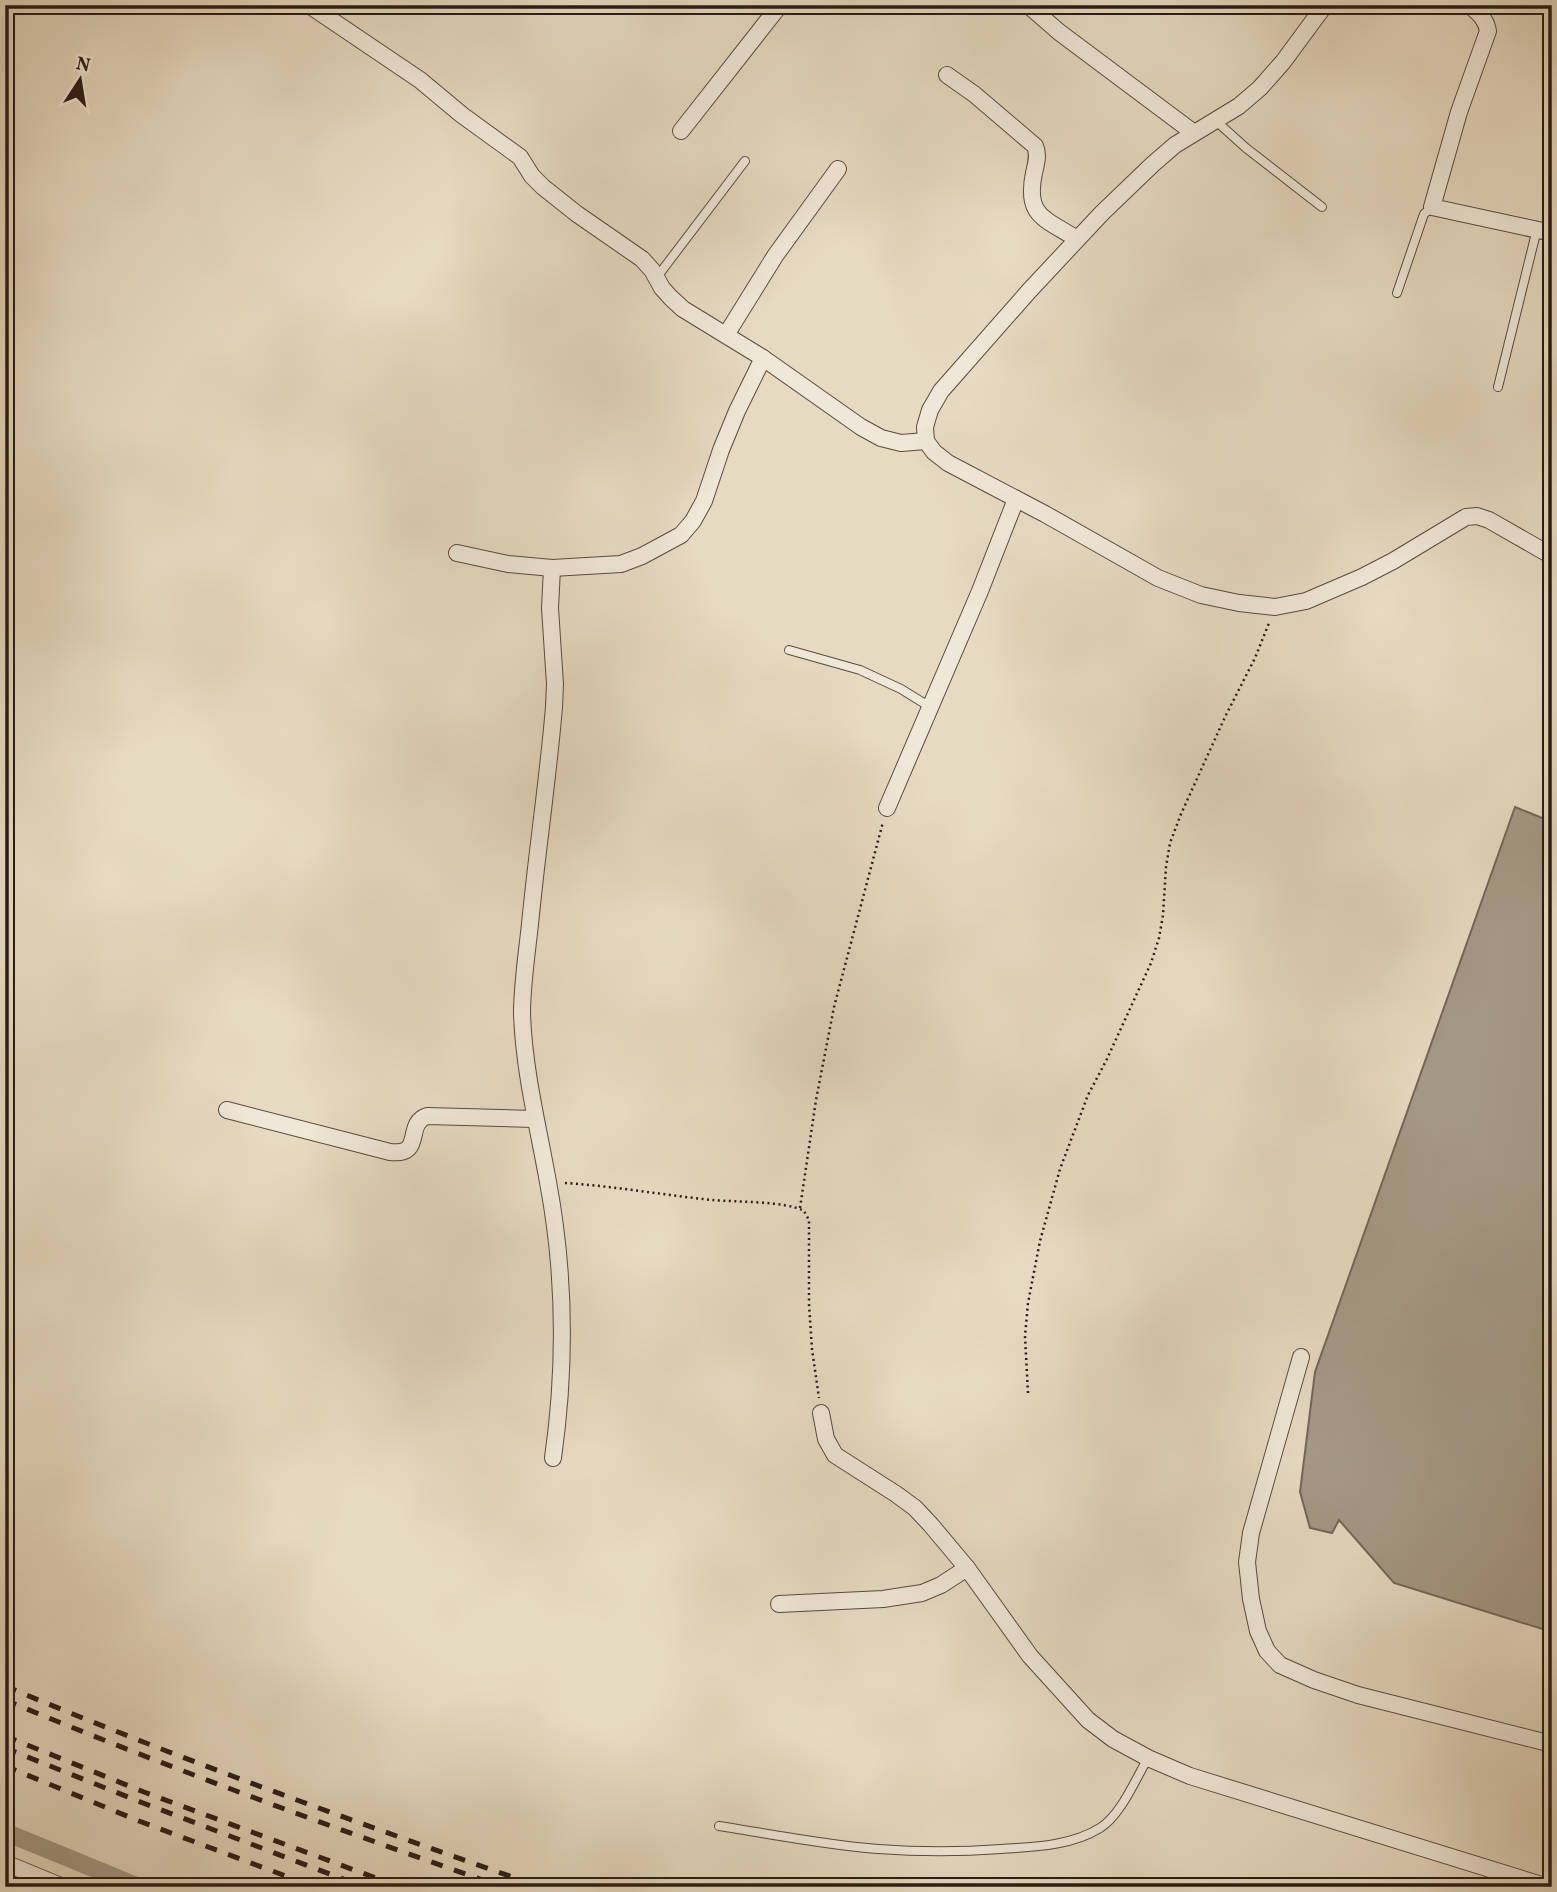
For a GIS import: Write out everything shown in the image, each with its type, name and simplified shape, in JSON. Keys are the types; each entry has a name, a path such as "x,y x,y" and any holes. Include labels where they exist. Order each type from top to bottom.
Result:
{"street":[{"path":"309,5 420,80 462,115 520,156 532,176 543,187 576,214 642,259 662,288 683,309 763,358 881,438 901,443 926,441"},
{"path":"681,131 780,5"},
{"path":"1028,5 1059,32 1194,133"},
{"path":"1325,5 1283,62 1259,88 1239,106 1175,145 1077,239 941,391 925,427 926,441 934,452 948,463 1158,578 1201,595 1239,603 1275,607 1306,601 1393,561 1466,517 1477,516 1489,520 1552,556"},
{"path":"1469,5 1487,23 1488,31 1462,100 1432,206 1545,231"},
{"path":"947,75 974,94 1035,146 1038,153 1031,188 1034,209 1077,239"},
{"path":"726,335 775,256 838,169"},
{"path":"457,553 508,564 552,568 621,564 681,535 699,511 737,411 763,358"},
{"path":"887,808 981,591 1016,499"},
{"path":"552,568 550,608 554,707 522,1012 525,1052 548,1181 560,1270 562,1327 559,1412 553,1458"},
{"path":"227,1110 400,1153 406,1152 410,1147 416,1124 427,1116 535,1119"},
{"path":"1301,1357 1251,1533 1247,1562 1258,1631 1267,1651 1280,1665 1357,1695 1552,1744"},
{"path":"821,1413 826,1439 835,1455 915,1508 967,1569 1030,1656 1088,1720 1113,1739 1190,1776 1548,1887"},
{"path":"779,1604 883,1599 922,1593 942,1586 967,1569"},
{"path":"5,1863 63,1887"}],"lane":[{"path":"1216,121 1322,207"},
{"path":"657,278 745,161"},
{"path":"1397,293 1424,214 1432,206"},
{"path":"1498,387 1545,231"},
{"path":"789,650 860,670 901,689 930,707"},
{"path":"719,1826 875,1849 964,1851 1054,1844 1081,1838 1102,1827 1118,1811 1148,1758"}],"path":[{"path":"1028,1393 1025,1336 1028,1303 1040,1241 1060,1169 1088,1095 1151,963 1163,915 1170,843 1181,814 1255,659 1275,607"},
{"path":"800,1208 816,1100 834,1007 887,808"},
{"path":"548,1181 800,1208 808,1215 809,1220 809,1304 821,1413"}],"shaded area":[{"path":"1515,807 1552,822 1552,1632 1394,1583 1339,1520 1332,1533 1310,1528 1300,1492 1315,1372"}],"waterway":[{"path":"5,1832 139,1887"}],"railway":[{"path":"5,1686 204,1766 541,1887"},
{"path":"5,1700 253,1797 503,1887"},
{"path":"5,1736 144,1792 400,1887"},
{"path":"5,1748 364,1887"},
{"path":"5,1766 139,1821 315,1887"}]}
